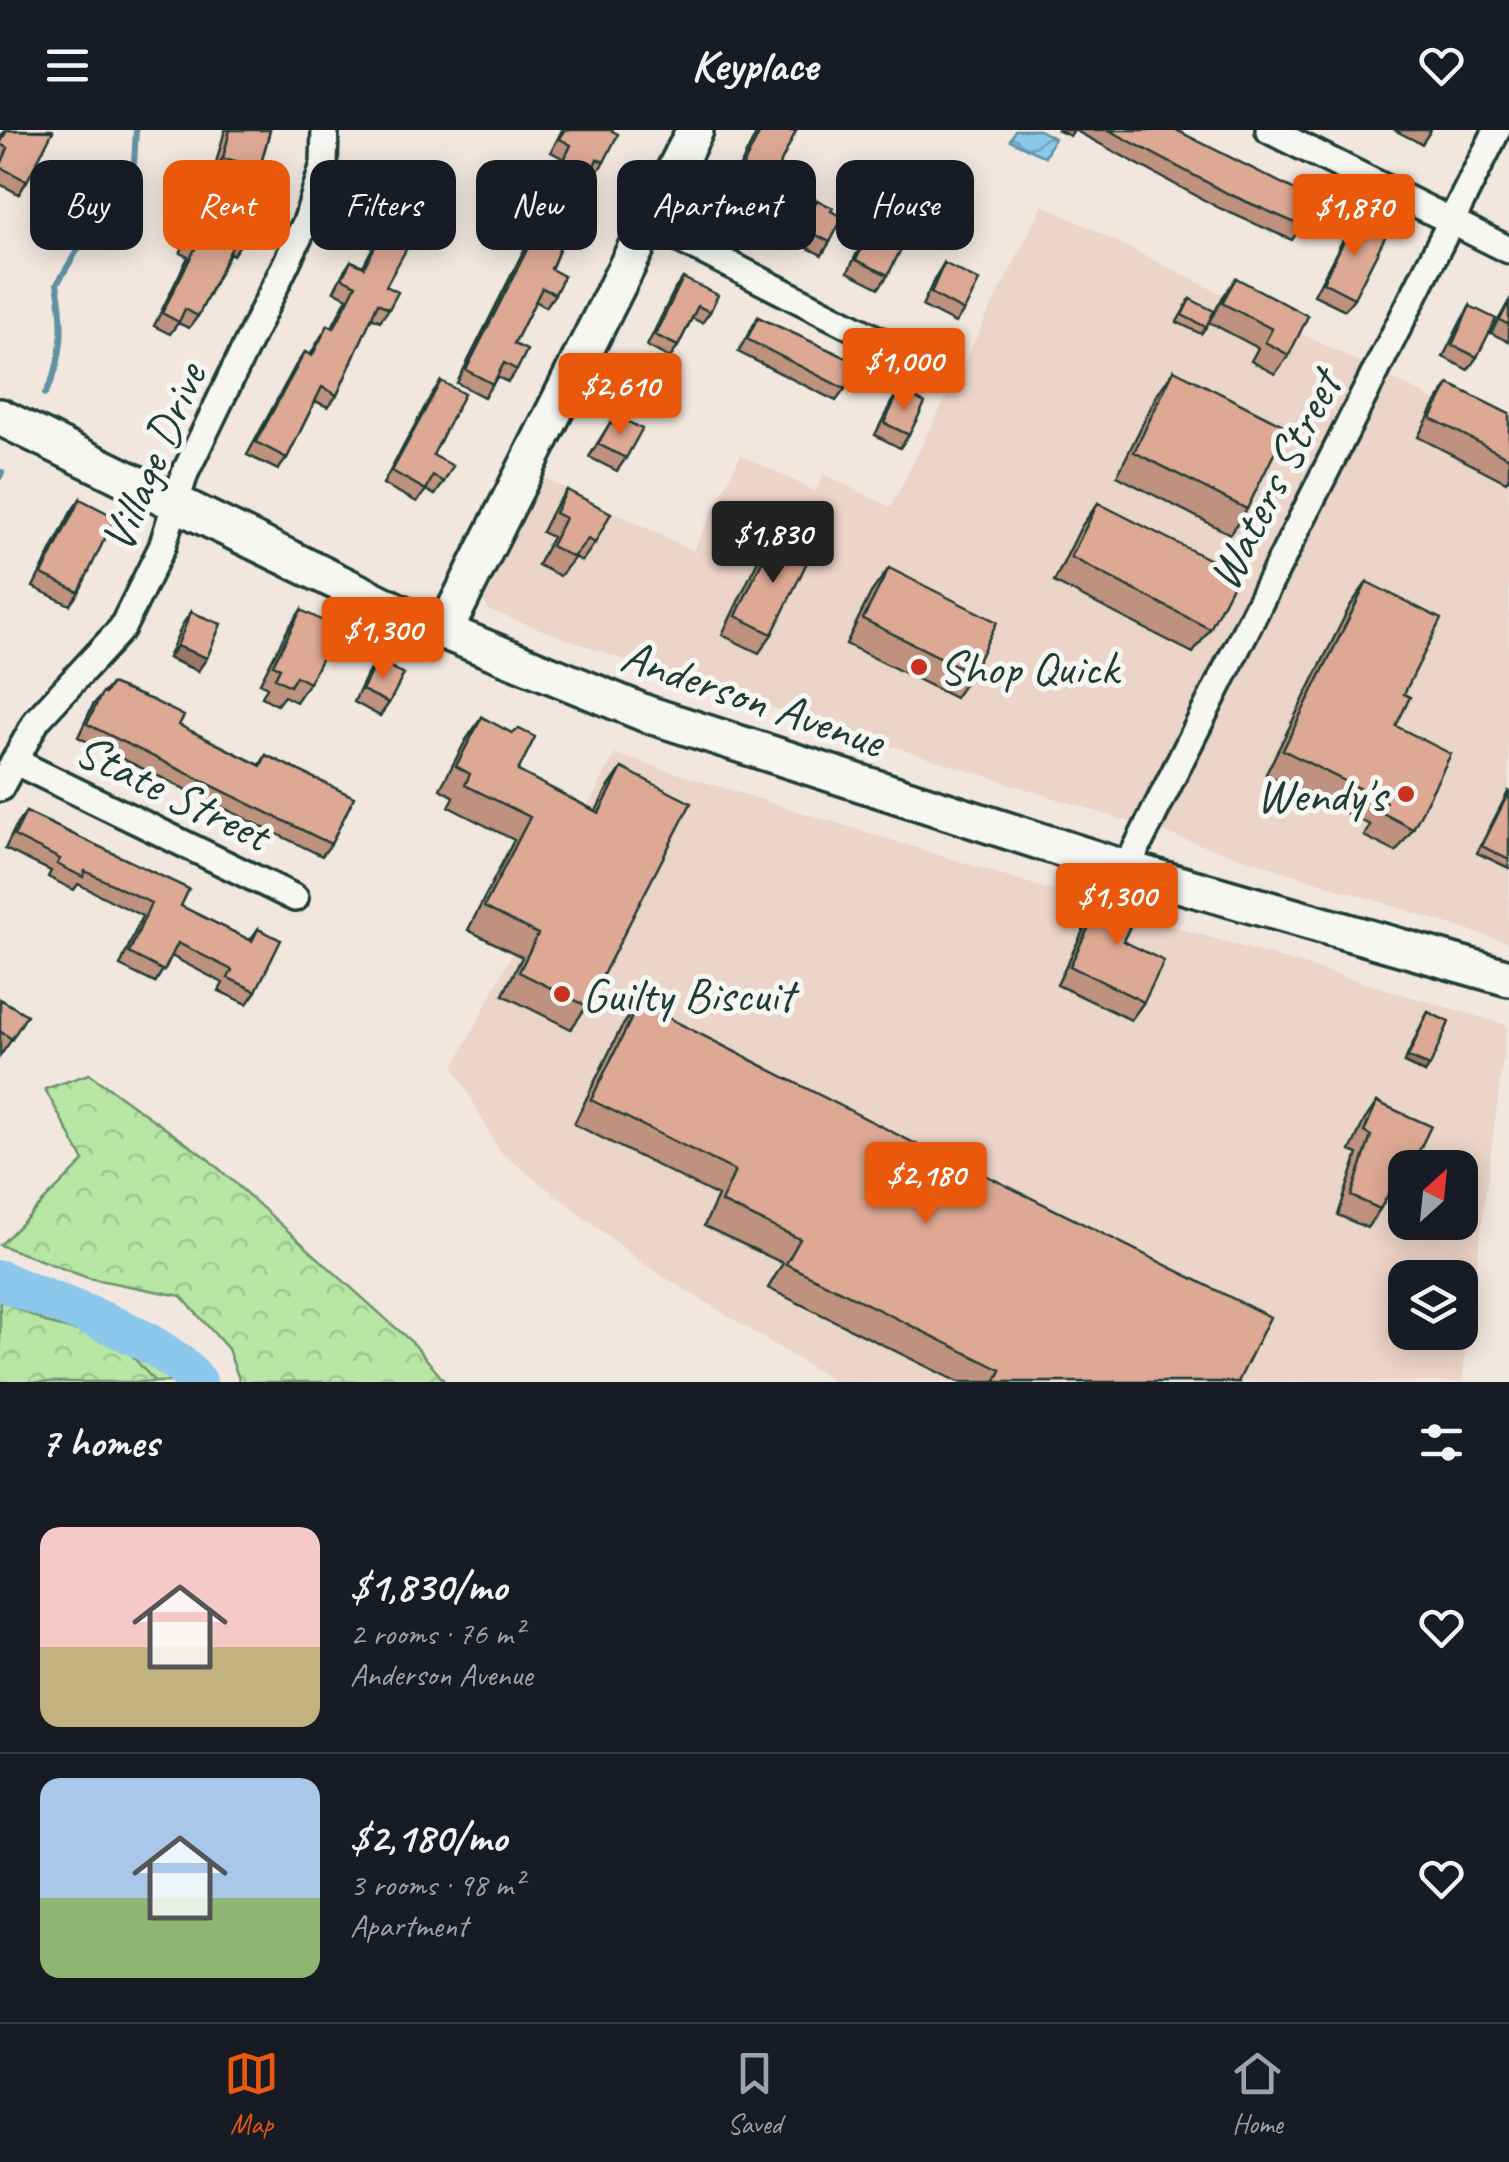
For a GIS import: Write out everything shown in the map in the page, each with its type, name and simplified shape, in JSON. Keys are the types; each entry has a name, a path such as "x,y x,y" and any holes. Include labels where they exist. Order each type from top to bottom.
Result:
{"main road":[{"path":"680,160 695,130"},
{"path":"444,632 635,250"},
{"name":"Anderson Avenue","path":"0,417 176,506 444,632 695,732 1126,869 1509,978"}],"street":[{"name":"Village Drive","path":"0,788 36,720 122,628 176,506 185,474 307,220 324,164 325,130"},
{"path":"1270,130 1509,250"},
{"name":"Waters Street","path":"1126,869 1496,130"},
{"path":"701,250 925,364"},
{"name":"State Street","path":"14,761 294,898"}],"shaded area":[{"path":"1043,205 1509,437 1509,943 638,665 488,610 481,595 538,475 693,551 741,455 815,491 824,475 891,507"},
{"path":"615,754 1073,897 1507,1025 1477,1260 1388,1260 1388,1350 1466,1350 1462,1382 835,1382 648,1267 500,1152 454,1067"}],"green space":[{"path":"89,1074 207,1158 415,1345 445,1382 240,1382 228,1349 181,1296 88,1278 0,1245 84,1161 45,1089"},
{"path":"0,1300 50,1324 120,1342 155,1382 0,1382"},
{"path":"86,1327 140,1344 176,1382 47,1382"}],"water":[{"path":"1015,130 1039,130 1054,138 1045,157 1010,140"}],"building":[{"path":"7,130 53,131 38,160 30,160 27,181 0,167 8,148 0,144"},
{"path":"230,130 270,130 262,160 223,158"},
{"path":"564,130 610,130 618,134 604,162 564,160 571,145 560,139"},
{"path":"761,130 796,131 782,160 746,160"},
{"path":"1109,130 1176,130 1315,200 1302,226 1229,194"},
{"path":"816,202 833,208 831,211 836,214 836,230 830,242 816,235"},
{"path":"1354,221 1385,237 1354,298 1323,282"},
{"path":"194,250 231,250 198,316 185,309 179,322 162,313"},
{"path":"373,250 406,250 386,286 398,292 389,309 378,303 337,395 322,387 287,458 256,442 305,352 312,356 328,325 334,328 356,285 342,278 351,261 364,267"},
{"path":"527,250 559,250 551,269 564,276 555,294 542,288 514,344 527,350 517,370 504,363 493,384 466,370"},
{"path":"861,250 900,250 888,275 856,260"},
{"path":"944,263 979,281 964,311 931,293"},
{"path":"683,278 718,295 710,312 698,306 678,346 655,335"},
{"path":"1236,278 1308,316 1289,355 1265,342 1272,329 1222,303"},
{"path":"1190,299 1214,311 1206,327 1182,315"},
{"path":"1509,302 1509,325 1500,320"},
{"path":"1470,306 1496,319 1477,357 1452,345"},
{"path":"758,317 858,363 845,389 747,339"},
{"path":"1174,370 1287,427 1247,509 1134,452"},
{"path":"441,381 464,394 433,455 453,466 444,482 433,476 426,490 392,471"},
{"path":"1449,384 1509,414 1509,458 1431,418"},
{"path":"900,390 925,403 909,435 884,423"},
{"path":"621,418 642,429 626,458 598,444 610,423 617,426"},
{"path":"567,490 611,513 595,543 588,539 573,557 551,546 565,518 555,513"},
{"path":"80,499 115,517 79,592 42,574"},
{"path":"1098,503 1238,574 1210,629 1071,557"},
{"path":"773,538 810,556 772,634 736,616"},
{"path":"889,568 997,622 972,673 863,619"},
{"path":"1367,582 1441,619 1404,694 1410,697 1396,726 1451,754 1413,829 1381,812 1386,802 1283,750"},
{"path":"301,610 337,628 309,683 296,676 290,686 275,678 280,668 273,665"},
{"path":"191,612 221,624 207,658 177,646"},
{"path":"377,660 404,674 389,703 362,690"},
{"path":"111,684 184,716 179,725 261,766 266,755 354,797 331,844 87,724 102,693"},
{"path":"482,717 512,733 519,729 535,737 518,771 599,813 622,768 691,803 587,1006 519,972 538,934 484,907 530,817 465,785 470,774 456,766"},
{"path":"1509,792 1509,860 1482,846"},
{"path":"26,812 189,889 181,906 252,941 258,929 281,940 256,991 228,978 232,970 178,943 164,971 129,953 151,903 85,871 83,877 57,864 60,859 14,836"},
{"path":"1109,885 1142,901 1123,941 1164,961 1144,1002 1070,966"},
{"path":"0,999 27,1015 12,1039 0,1034"},
{"path":"639,1003 965,1169 967,1166 1270,1317 1238,1382 998,1382 1001,1370 786,1264 800,1239 721,1202 735,1171 591,1100"},
{"path":"1428,1012 1449,1022 1430,1066 1408,1057"},
{"path":"1377,1102 1431,1126 1419,1150 1388,1150 1388,1195 1380,1209 1351,1196 1371,1136 1364,1132"}],"waterway":[{"path":"45,394 56,368 61,340 57,284 134,163 136,130"},
{"path":"0,477 2,472"},
{"path":"0,1280 132,1335 157,1348 197,1382"}],"place":[{"name":"Shop Quick","path":"919,667"},
{"name":"Wendy's","path":"1406,794"},
{"name":"Guilty Biscuit","path":"562,994"}]}
